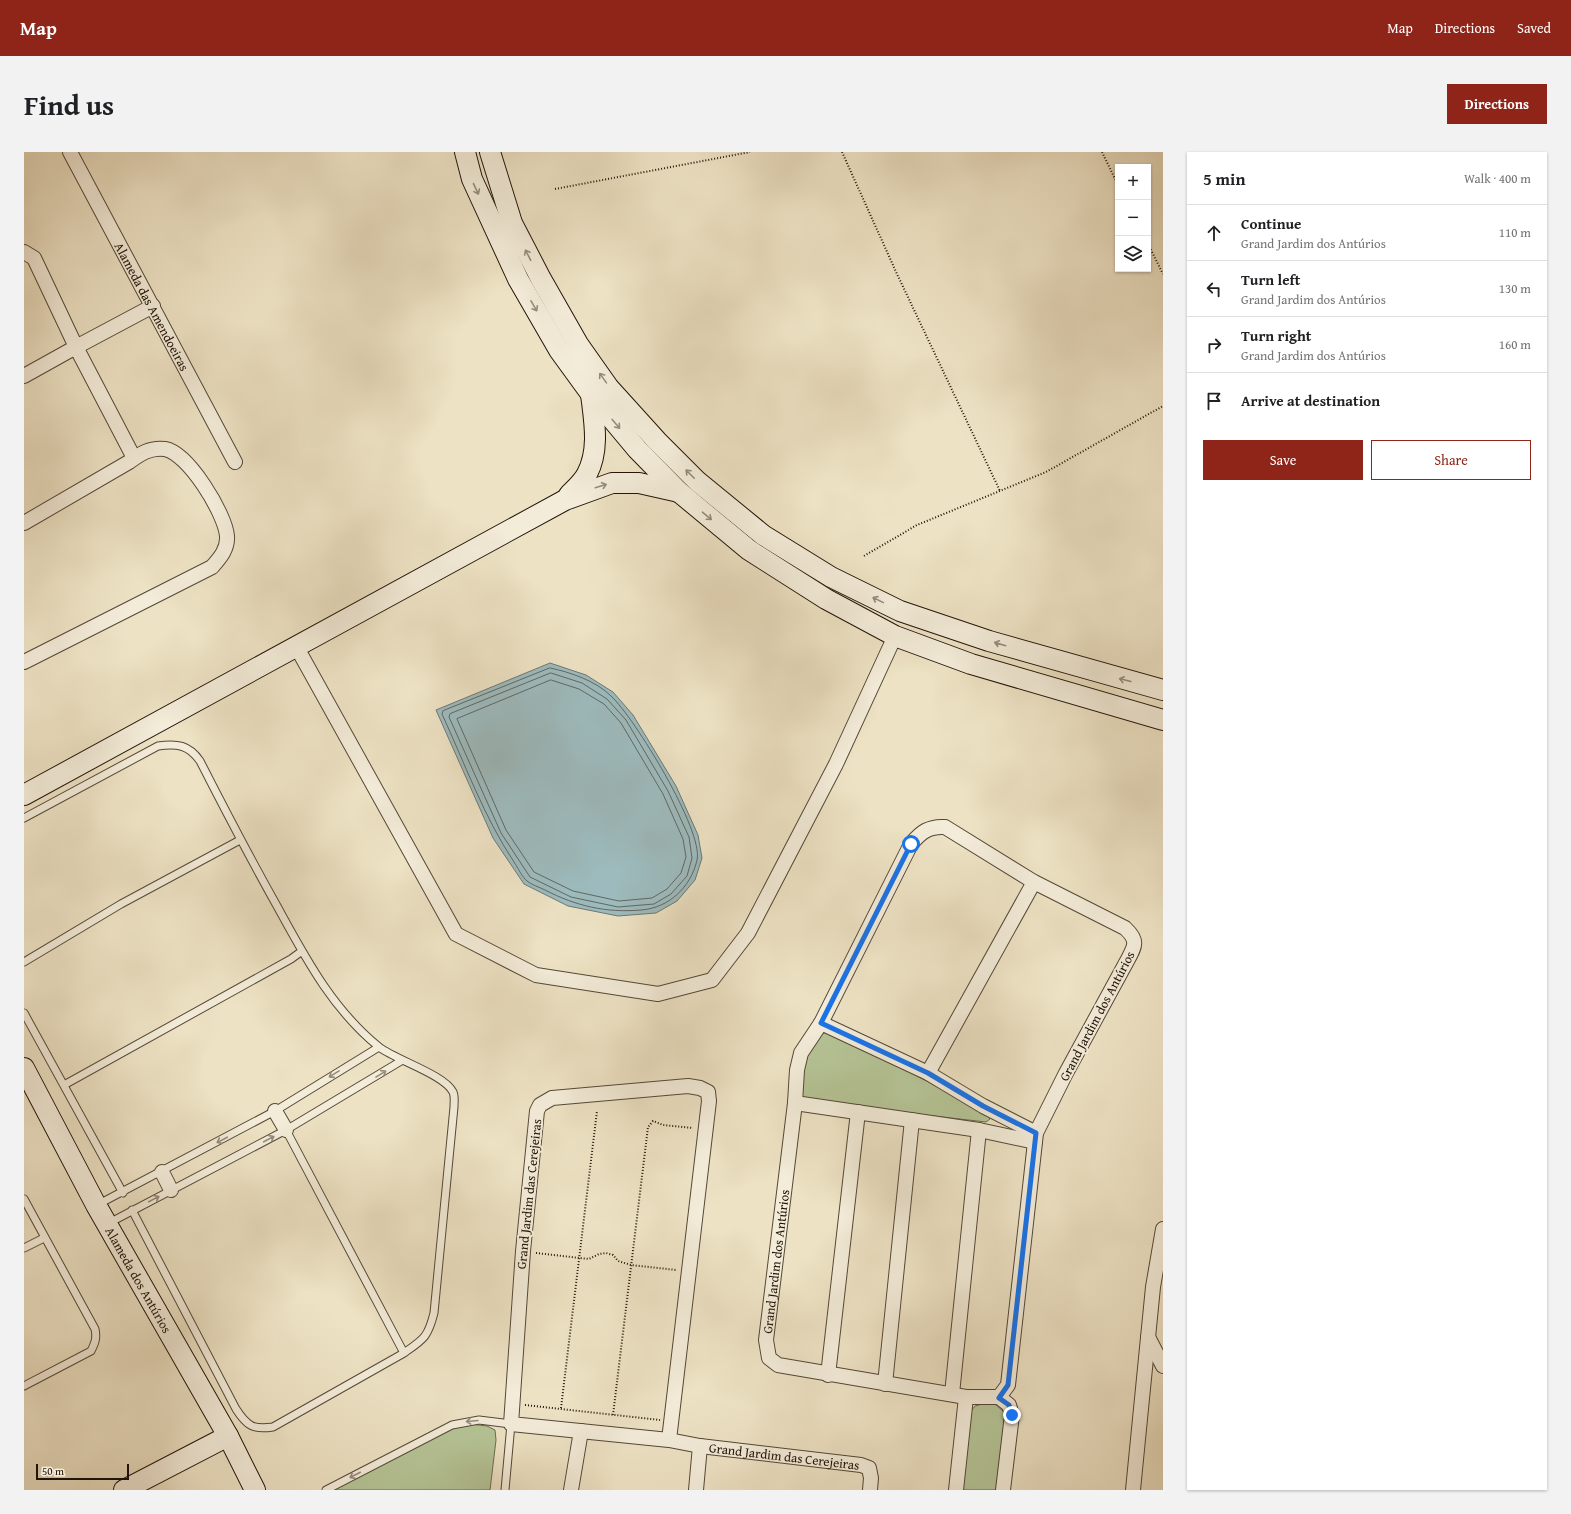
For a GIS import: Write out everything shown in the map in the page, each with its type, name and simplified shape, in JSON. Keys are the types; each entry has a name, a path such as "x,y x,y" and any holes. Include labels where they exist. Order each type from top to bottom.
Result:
{"main road":[{"path":"465,152 472,180 518,279 560,350 591,394 636,449 679,492 749,550 826,599 895,636 971,664 1163,720"},
{"path":"490,152 512,223 541,279 578,344 609,388 657,442 697,480 763,535 831,577 900,611 989,641 1163,690"},
{"path":"565,500 587,475 593,458 595,445 595,424 591,394"},
{"path":"24,795 565,500 612,483 639,483 679,492"},
{"name":"Alameda dos Antúrios","path":"24,1068 96,1205 228,1436 255,1490"},
{"path":"124,1490 228,1436"}],"street":[{"name":"Alameda das Amendoeiras","path":"70,152 235,462"},
{"path":"24,252 34,258 76,347 134,458"},
{"path":"24,376 153,306"},
{"path":"24,522 142,452 156,448 167,449 177,456 196,475 215,502 227,536 224,555 212,567 24,662"},
{"path":"296,646 456,934 536,975 658,994 712,980 748,933 836,764 895,636"},
{"name":"Grand Jardim dos Antúrios","path":"935,827 945,827 1034,882 1125,928 1133,936 1135,942 1127,962 1066,1073 1036,1138 1008,1385 999,1398 966,1397 828,1375 778,1365 769,1358 766,1340 779,1220 795,1103 796,1070 801,1053 821,1023 911,844 922,832 935,827"},
{"path":"928,1073 1034,882"},
{"path":"821,1023 928,1073 1036,1138"},
{"name":"Grand Jardim das Cerejeiras","path":"669,1440 709,1101 708,1092 694,1087 552,1098 545,1102 537,1111 523,1251 511,1424 669,1440 700,1446 861,1465 869,1468 870,1490"},
{"path":"795,1103 1036,1138"},
{"path":"275,1111 286,1130"},
{"path":"828,1375 858,1112"},
{"path":"885,1384 912,1120"},
{"path":"952,1394 979,1130"},
{"path":"162,1172 171,1190"},
{"path":"1136,1490 1148,1336 1163,1228"},
{"path":"1148,1336 1163,1366"},
{"path":"956,1490 966,1397"},
{"path":"999,1398 1009,1405 1012,1415 1003,1490"},
{"path":"571,1490 581,1431"},
{"name":"Grand Jardim das Cerejeiras","path":"696,1490 700,1446"}],"lane":[{"path":"24,818 158,746 172,744 186,747 194,752 240,840 324,989 379,1047 401,1061 439,1078 448,1084 454,1093 454,1107 434,1313 431,1327 424,1339 404,1353 273,1427 261,1429 250,1426 242,1419 132,1210"},
{"path":"24,962 121,904 240,840"},
{"path":"64,1085 291,959 302,951"},
{"path":"24,1013 123,1193"},
{"path":"96,1205 123,1193 275,1111 379,1047"},
{"path":"107,1224 286,1130 401,1061"},
{"path":"286,1130 404,1353"},
{"path":"24,1199 95,1329 96,1341 91,1351 24,1386"},
{"path":"24,1218 31,1214"},
{"path":"24,1248 44,1238"},
{"path":"326,1490 452,1425 479,1420 511,1424 505,1490"}],"path":[{"path":"555,189 750,152"},
{"path":"842,152 897,274 1000,491"},
{"path":"1102,152 1115,179"},
{"path":"1151,250 1163,274"},
{"path":"864,556 917,525 1046,472 1163,406"},
{"path":"561,1408 597,1111"},
{"path":"613,1415 648,1127 653,1121 663,1125 693,1128 706,1126"},
{"path":"523,1251 589,1260 599,1254 606,1253 613,1255 618,1261 631,1265 688,1271"},
{"path":"523,1405 663,1420"}],"green space":[{"path":"826,1032 837,1033 990,1115 990,1119 986,1122 811,1102 802,1096 804,1060 811,1044"},
{"path":"986,1403 994,1403 1005,1413 997,1490 961,1490 971,1411 975,1406"},
{"path":"452,1422 487,1426 495,1430 496,1440 490,1490 329,1490"}],"water":[{"path":"550,663 586,675 613,692 633,715 676,786 698,835 702,858 695,880 677,901 656,913 618,916 568,906 524,884 493,838 436,710"}],"route":[{"path":"911,844 821,1023 928,1073 983,1106 1036,1133 1008,1385 1003,1395 999,1398 1009,1405 1012,1415"}]}
